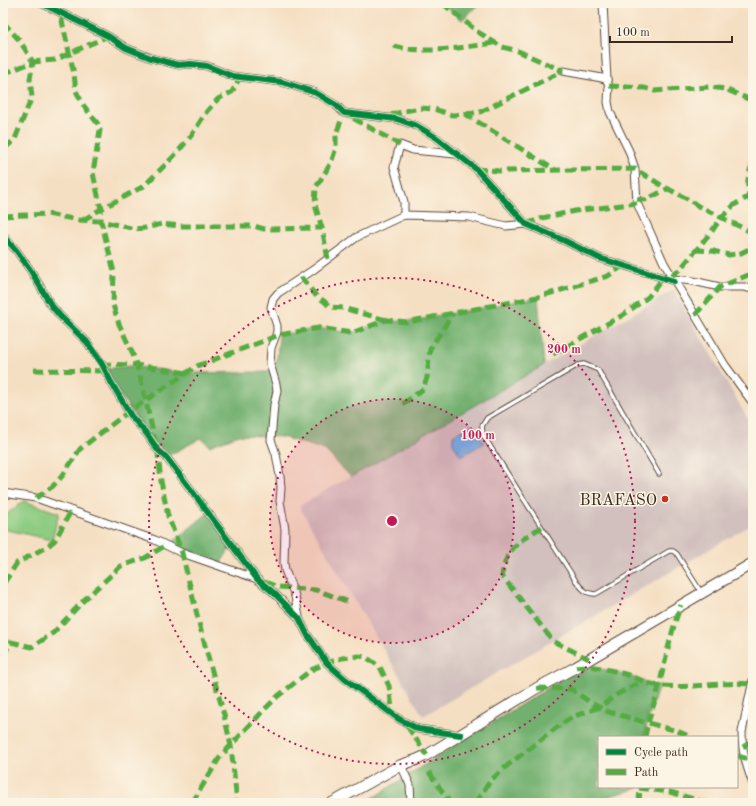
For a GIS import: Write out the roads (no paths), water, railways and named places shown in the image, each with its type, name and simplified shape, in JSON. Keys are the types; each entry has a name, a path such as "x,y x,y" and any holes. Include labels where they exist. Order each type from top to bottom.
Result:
{"street":[{"path":"40,3 108,36 126,48 151,58 178,65 191,64 207,66 232,76 282,82 316,93 336,105 344,113 397,118 417,126 437,138 476,169 526,224 565,240 599,258 674,280 693,281 720,287 744,287 753,289"},
{"path":"603,3 607,80 609,86 608,102 610,112 629,151 634,169 637,203 664,263 725,365 753,403"},
{"path":"563,71 607,80"},
{"path":"404,215 404,202 394,167 400,145 413,150 456,154"},
{"path":"461,735 418,728 399,719 326,663 307,634 299,618 295,596 285,570 286,529 280,501 281,482 276,454 271,440 274,405 277,391 270,364 270,355 276,336 277,326 271,307 273,299 278,293 313,270 357,237 404,215 469,217 506,226 526,224"},
{"path":"3,236 16,250 31,271 51,305 60,316 87,342 102,364 128,412 147,434 157,449 166,457 257,579 274,593 299,618"},
{"path":"3,493 36,498 155,540 182,553 257,579"},
{"path":"332,803 401,765 416,760 461,735 537,688 576,667 753,563"},
{"path":"753,680 742,738 744,758 753,784"},
{"path":"401,765 410,785 410,803"}],"lane":[{"path":"659,474 598,370 584,364 578,365 487,418 482,426 483,435 576,581 584,591 590,594 596,594 669,551 673,551 678,554 702,593"}],"water":[{"path":"472,425 484,443 461,456 453,443 453,435"}],"place":[{"name":"BRAFASO","path":"665,499"}]}
